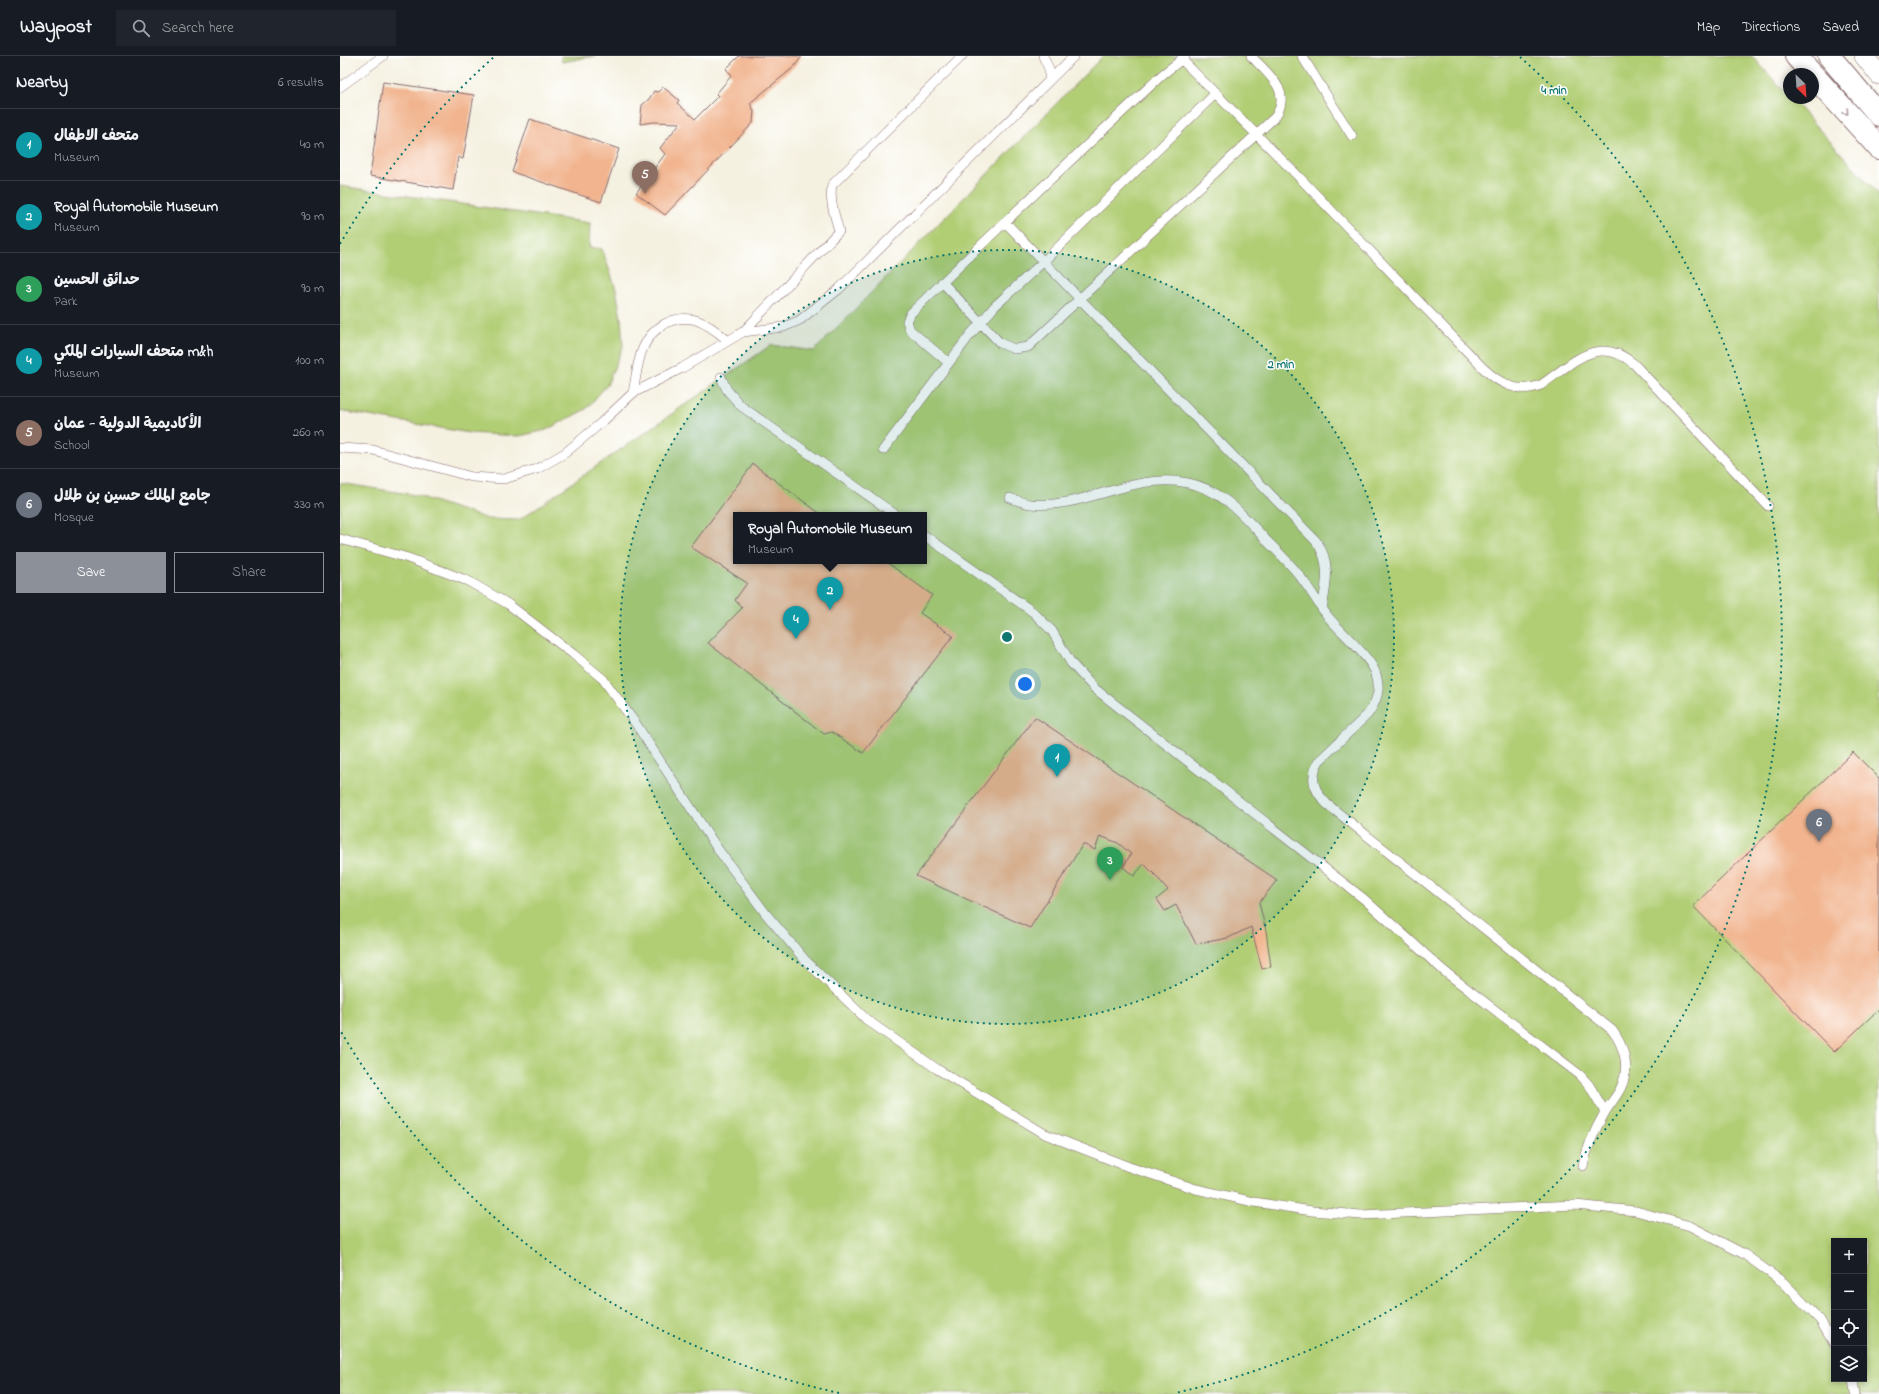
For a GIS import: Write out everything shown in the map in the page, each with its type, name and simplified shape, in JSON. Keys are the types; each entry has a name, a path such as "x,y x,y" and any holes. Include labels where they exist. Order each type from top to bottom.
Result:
{"main road":[{"path":"1796,56 1807,68"},
{"path":"1819,74 1834,62 1879,115"},
{"path":"1819,81 1879,148"}],"street":[{"path":"1864,56 1879,74"}],"lane":[{"path":"340,87 383,56"},
{"path":"743,332 839,231 831,203 830,195 832,185 962,56"},
{"path":"1043,56 1049,69 1049,80"},
{"path":"340,448 373,450 472,477 504,479 537,469 565,453 601,424 633,393 682,368 727,340 743,332 784,327 800,320 839,289 1074,56"},
{"path":"942,282 1006,347 1021,349 1034,342 1256,134 1279,110 1281,94 1278,86 1251,56"},
{"path":"1302,56 1352,136"},
{"path":"949,363 913,334 907,321 911,313 1005,222 1163,74 1184,58 1215,94 1256,134 1483,368 1498,381 1515,388 1533,388 1542,385 1588,353 1598,351 1618,353 1634,364 1768,506"},
{"path":"883,450 980,322 1010,290 1043,262 1215,94"},
{"path":"1005,222 1316,541 1321,548 1327,564 1322,610"},
{"path":"633,393 639,359 643,347 649,337 663,324 679,319 697,320 713,328 727,340"},
{"path":"721,377 727,390 741,406 892,512"},
{"path":"1010,498 1029,504 1044,504 1073,501 1145,483 1174,481 1202,487 1221,496 1238,510 1296,571 1322,610 1370,663 1376,673 1378,683 1378,694 1374,705 1368,714 1319,761 1315,768 1313,776 1316,792 1327,804 1612,1030 1619,1040 1624,1051 1626,1062 1622,1086 1593,1134 1583,1166"},
{"path":"927,537 1033,612 1052,631 1075,668 1094,688 1354,890 1444,971 1580,1075 1593,1090 1605,1112"},
{"path":"340,539 408,558 468,581 508,604 574,654 603,679 636,724 717,848 766,914 805,960 867,1020 937,1069 1045,1134 1128,1167 1196,1189 1254,1202 1312,1211 1362,1215 1575,1205 1636,1211 1690,1226 1744,1254 1784,1283 1820,1320 1831,1339"},
{"path":"1853,1382 1856,1394"}],"green space":[{"path":"561,56 595,56 562,62"},
{"path":"1103,56 1752,56 1783,90 1783,104 1796,104 1879,195 1879,1394 340,1394 340,483 415,495 488,519 519,520 771,345 814,351"},
{"path":"340,186 590,223 589,247 602,249 616,289 621,319 623,346 607,385 586,409 546,430 519,436 469,433 340,411"}],"building":[{"path":"739,56 802,56 794,67 750,103 754,111 753,123 665,215 636,193 665,154 660,148 680,123 654,122 640,124 642,105 649,99 654,91 658,92 663,87 679,100 677,103 695,119 718,96 716,94 732,75 726,69"},
{"path":"383,82 474,95 463,159 458,157 453,190 370,176"},
{"path":"530,119 619,149 601,202 512,172"},
{"path":"753,464 818,512 733,512 733,564 889,564 932,595 920,613 953,636 863,753 832,732 824,734 708,643 742,608 735,600 747,583 691,547"},
{"path":"1035,717 1277,880 1259,903 1266,931 1271,967 1262,969 1251,927 1228,938 1196,944 1176,905 1165,911 1157,899 1168,890 1156,876 1144,864 1134,876 1123,867 1131,854 1118,843 1100,836 1095,850 1083,844 1030,928 916,876"},
{"path":"1853,752 1879,778 1879,1009 1834,1052 1693,906"}],"place":[{"name":"الأكاديمية الدولية - عمان","path":"645,194"},
{"name":"Royal Automobile Museum","path":"830,610"},
{"name":"متحف السيارات الملكي m&h","path":"796,639"},
{"name":"متحف الاطفال","path":"1057,777"},
{"name":"جامع الملك حسين بن طلال","path":"1819,842"},
{"name":"حدائق الحسين","path":"1110,880"}]}
